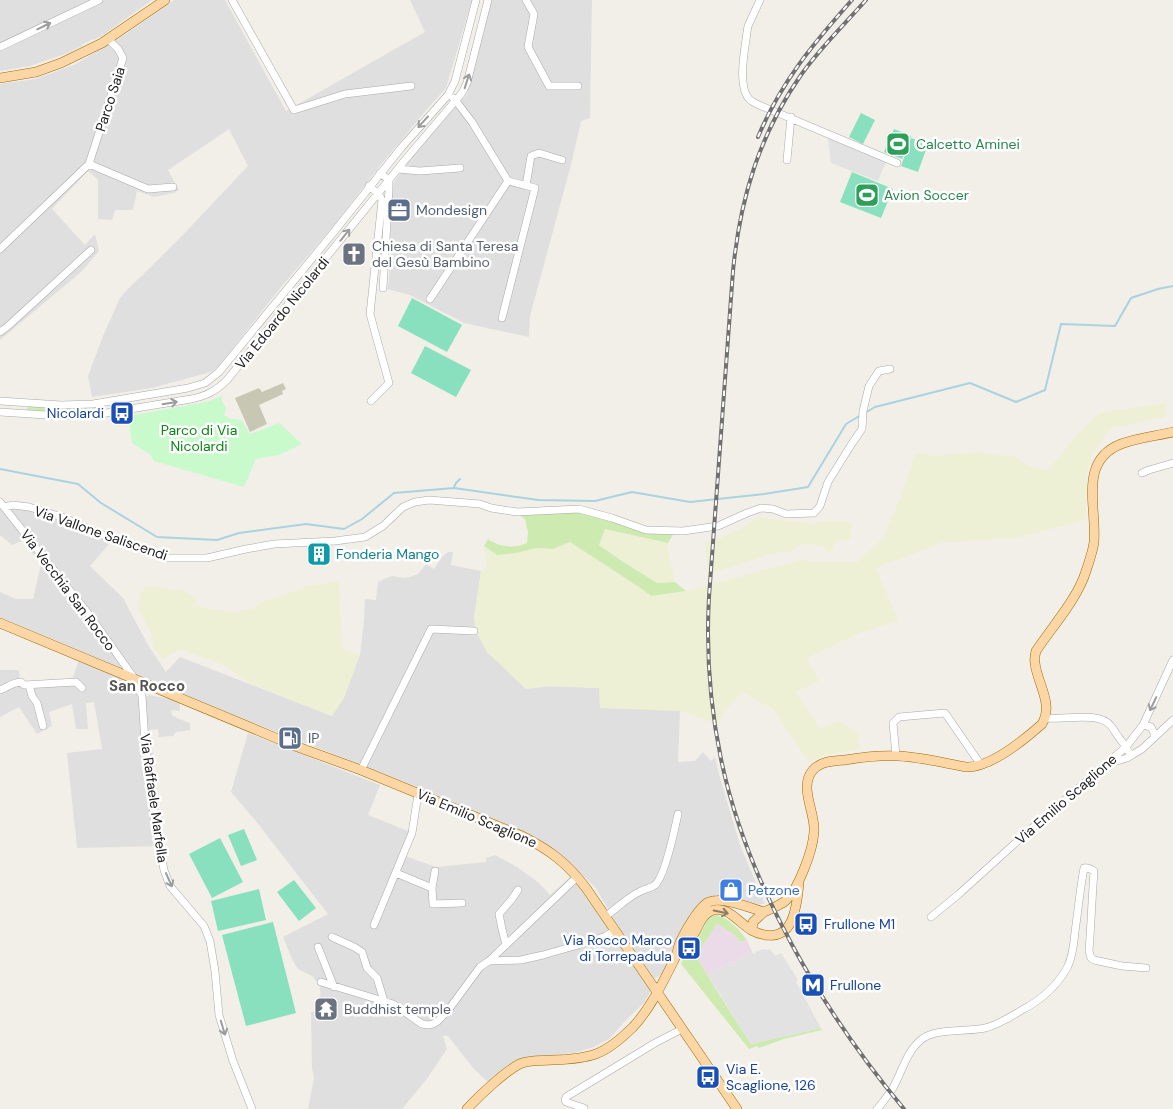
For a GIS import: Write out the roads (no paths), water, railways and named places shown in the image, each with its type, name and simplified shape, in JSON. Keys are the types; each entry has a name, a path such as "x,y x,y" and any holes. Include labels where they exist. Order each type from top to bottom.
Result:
{"main road":[{"path":"0,78 36,72 102,44 165,0"},
{"path":"752,930 754,922 764,912 784,902 799,881 814,832 807,792 808,780 813,769 824,762 876,756 896,756 966,767 981,766 1014,746 1042,724 1045,718 1046,701 1035,664 1036,651 1079,589 1086,572 1094,543 1093,485 1095,468 1104,454 1120,444 1173,432"},
{"name":"Via Emilio Scaglione","path":"0,623 295,746 361,770 541,845 557,856 577,877 606,916 737,1109"},
{"path":"677,953 686,945 706,913 714,910 723,910 732,914 752,930 761,934 772,936 787,929 798,894 799,881"},
{"path":"467,1109 494,1083 517,1065 577,1059 608,1049 634,1026 641,1016 657,992 697,914 709,902 720,900 764,912"}],"street":[{"path":"0,47 99,0"},
{"path":"232,0 294,110 345,94 411,86"},
{"name":"Via Edoardo Nicolardi","path":"0,401 82,405 102,403 199,386 210,380 219,372 333,233 369,186 448,95 455,81 476,0"},
{"name":"Via Edoardo Nicolardi","path":"0,412 88,416 202,396 217,389 227,380 388,180 462,93 467,83 488,0"},
{"path":"526,0 534,14 528,47 549,86 578,86"},
{"path":"760,0 748,26 743,71 744,89 752,102 897,163"},
{"name":"Parco Saia","path":"0,249 89,164 123,58 118,49 108,39"},
{"path":"448,95 456,101 472,122 508,181 535,188 502,318"},
{"path":"787,160 791,118"},
{"path":"526,186 531,156 539,153 562,160"},
{"path":"89,164 148,189 173,187"},
{"path":"398,169 420,171 460,168"},
{"path":"380,173 388,180 389,189 383,288"},
{"path":"430,299 508,181"},
{"path":"369,186 382,198 370,314 389,383 372,401"},
{"path":"0,332 91,250"},
{"name":"Via Vallone Saliscendi","path":"2,504 29,507 62,517 114,540 165,558 207,558 274,544 335,541 365,537 383,526 403,507 414,502 429,500 480,504 517,512 579,509 646,530 683,531 718,526 747,512 761,508 773,508 786,514 814,513 820,506 828,482 862,430 863,411 869,386 879,371 890,369"},
{"path":"148,395 150,406"},
{"path":"112,401 115,403 115,412"},
{"path":"20,403 20,414"},
{"path":"102,403 102,410 106,414"},
{"path":"1142,474 1149,470 1173,464"},
{"name":"Via Vecchia San Rocco","path":"2,504 90,616 134,678"},
{"path":"361,770 431,629 474,631"},
{"name":"Via Emilio Scaglione","path":"931,917 1126,747 1142,725 1173,660"},
{"name":"Via Raffaele Marfella","path":"134,678 142,696 152,802 164,870 170,886 204,926 210,941 220,1015 233,1061 252,1109"},
{"path":"0,690 14,683 21,682 24,685 29,685 76,682 82,688"},
{"path":"29,685 32,696 37,703 43,726"},
{"path":"896,756 893,723 899,717 945,714 981,766"},
{"path":"1045,718 1102,719 1110,725 1127,751 1132,755"},
{"path":"1108,764 1142,749 1173,720"},
{"path":"1142,725 1151,727 1154,737"},
{"path":"374,925 412,833 418,794"},
{"path":"606,916 645,888 655,886 671,848 678,814"},
{"path":"877,1109 883,1103 912,1050 921,1039 927,1035 948,1031 992,1026 1028,1007 1053,987 1067,967 1074,944 1084,868 1094,871 1089,951 1091,958 1122,966 1146,968"},
{"path":"435,871 432,888 433,904 462,902"},
{"path":"396,873 432,888"},
{"path":"321,982 393,1004 422,1024 433,1024 449,1009 480,967 489,962 577,877"},
{"path":"506,945 499,914 518,890"},
{"path":"489,962 521,960 543,956 606,936 615,930"},
{"path":"332,937 362,952 367,968 376,978 384,1002"},
{"path":"318,946 334,987"},
{"path":"584,1108 566,1102 566,1097 655,1043 682,1029"}],"waterway":[{"path":"865,413 875,407 970,383 1016,402 1045,390 1061,324 1115,326 1131,298 1173,286"},
{"path":"0,469 78,484 101,503 157,537 217,540 239,533 306,524 344,529 362,519 394,493 454,488 538,500 595,501 632,492 690,502 808,487 846,424 861,415"},
{"path":"454,487 460,479"}],"railway":[{"path":"758,137 777,99 799,64 852,0"},
{"path":"866,0 816,55 786,98 763,144 754,168 741,218 733,271 709,597 709,658 714,719 721,759 733,806 749,853 769,899 817,989 845,1031 904,1109"}],"place":[{"name":"Calcetto Aminei","path":"898,144"},
{"name":"Avion Soccer","path":"867,195"},
{"name":"Mondesign","path":"399,210"},
{"name":"Chiesa di Santa Teresa del Gesù Bambino","path":"354,254"},
{"name":"Nicolardi","path":"122,413"},
{"name":"Fonderia Mango","path":"319,554"},
{"name":"IP","path":"290,738"},
{"name":"Petzone","path":"731,890"},
{"name":"Frullone M1","path":"806,924"},
{"name":"Via Rocco Marco di Torrepadula","path":"689,948"},
{"name":"Frullone","path":"813,985"},
{"name":"Buddhist temple","path":"326,1009"},
{"name":"Via E. Scaglione, 126","path":"708,1077"}],"district":[{"name":"San Rocco","path":"147,686"}],"park label":[{"name":"Parco di Via Nicolardi","path":"199,438"}]}
